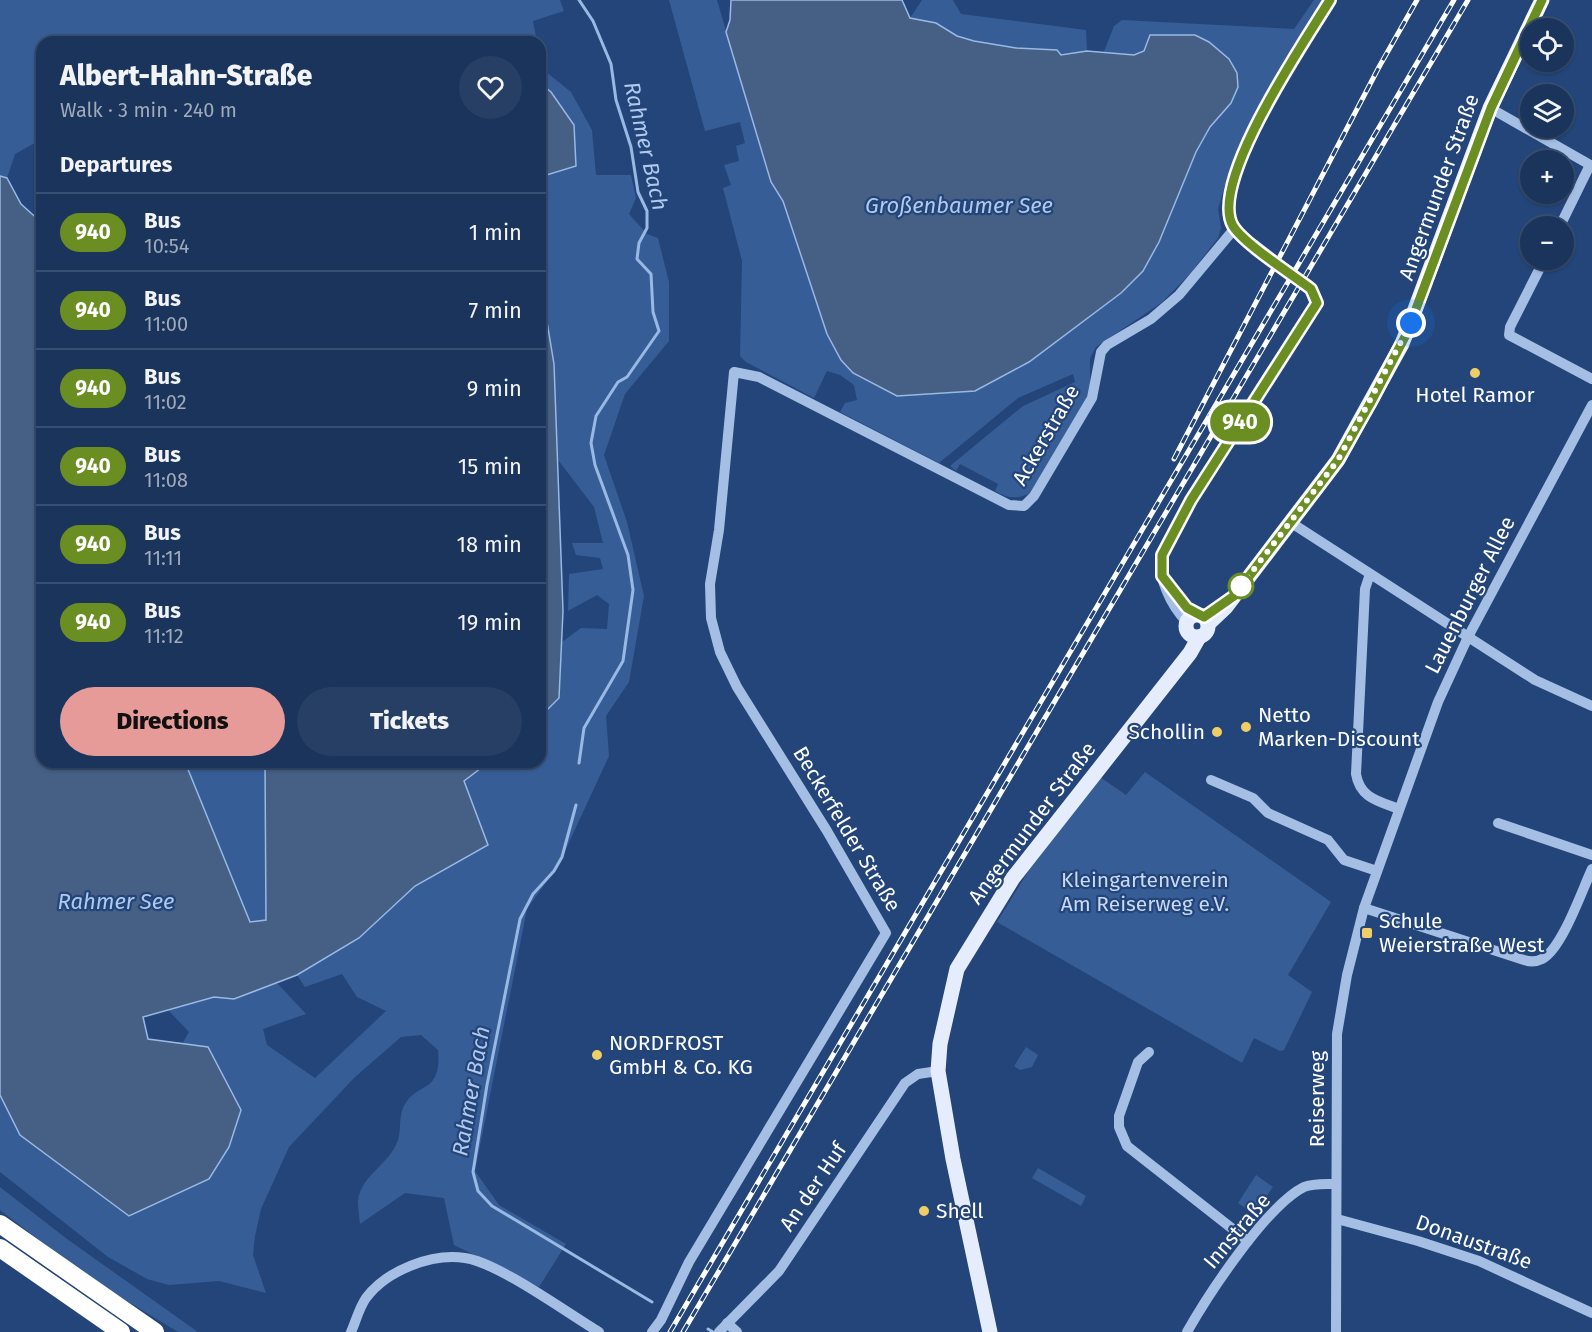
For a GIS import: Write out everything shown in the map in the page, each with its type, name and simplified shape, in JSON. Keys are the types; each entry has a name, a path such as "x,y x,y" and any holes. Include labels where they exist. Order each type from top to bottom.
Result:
{"highway":[{"path":"0,1224 155,1332"},
{"path":"0,1248 121,1332"}],"main road":[{"name":"Angermunder Straße","path":"990,1332 953,1159 938,1071 941,1036 957,969 1013,878 1175,670 1197,624 1234,596 1338,460 1407,333 1491,108 1542,0"}],"street":[{"path":"1197,624 1162,576 1162,555 1191,500 1315,308 1317,299 1311,289 1234,228 1230,219 1228,202 1241,158 1253,131 1330,0"},
{"path":"1491,108 1591,166 1565,216"},
{"name":"Ackerstraße","path":"735,372 759,377 1009,505 1024,506 1034,496 1092,398 1101,352 1107,345 1151,319 1179,295 1234,228"},
{"path":"1539,270 1510,327 1509,335 1592,379"},
{"name":"Beckerfelder Straße","path":"652,1332 661,1320 689,1263 886,933 820,819 737,687 720,652 711,618 710,584 735,372"},
{"name":"Lauenburger Allee","path":"1399,809 1431,717 1468,637 1592,405"},
{"path":"1290,522 1535,680 1592,706"},
{"path":"1371,574 1365,589 1356,774 1358,785 1364,793 1399,809"},
{"path":"1211,780 1253,798 1268,813 1328,840 1344,860 1377,871"},
{"name":"Reiserweg","path":"1336,1332 1337,1034 1347,975 1364,908 1399,809"},
{"path":"1498,823 1592,855"},
{"path":"1364,908 1524,960 1536,961 1549,954 1558,941 1592,868"},
{"path":"1149,1052 1138,1062 1119,1116 1119,1127 1127,1146 1248,1242"},
{"name":"An der Huf","path":"722,1328 779,1271 905,1083 918,1074 938,1071"},
{"name":"Innstraße","path":"1187,1332 1208,1296 1248,1242 1277,1211 1304,1187 1336,1184"},
{"name":"Donaustraße","path":"1337,1219 1418,1241 1479,1261 1592,1313"},
{"path":"351,1332 366,1298 386,1280 417,1263 440,1258 465,1258 489,1266 599,1332"},
{"path":"722,1328 737,1332"}],"green space":[{"path":"0,0 560,0 564,11 533,21 536,36 36,36 36,142 15,154 7,178 0,176"},
{"path":"669,0 717,0 771,182 783,201 827,334 841,361 853,373 897,396 975,391 1086,319 1121,293 1143,271 1159,242 1196,152 1210,127 1231,103 1238,87 1237,73 1229,59 1209,42 1144,51 1134,55 1103,54 1114,26 1122,20 1294,29 1314,0 1324,0 1261,101 1229,172 1218,209 1221,228 1218,238 1190,274 1161,303 1096,347 1090,358 1090,396 1030,493 1008,497 995,491 998,484 960,464 956,471 950,466 1023,406 1075,382 1073,374 1018,398 939,463 840,412 845,403 857,400 854,385 840,375 827,371 814,398 746,362 740,356 742,261 723,188 731,185 724,165 739,161 736,146 745,143 740,122 705,131"},
{"path":"922,0 953,0 961,14 1086,30 1087,51 1061,56 1057,50 1016,48 957,36 936,23 910,18"},
{"path":"546,72 571,92 592,130 596,175 631,175 636,198 629,214 647,234 658,238 669,282 669,341 625,394 604,455 627,522 644,596 629,682 606,716 609,756 559,864 527,909 475,1171 499,1205 566,1244 539,1287 454,1245 444,1198 405,1193 360,1224 358,1201 364,1184 394,1148 399,1136 403,1108 408,1099 427,1086 436,1075 438,1050 421,1035 401,1037 355,1077 289,1147 261,1209 255,1236 253,1255 266,1293 219,1281 169,1285 147,1279 108,1257 0,1172 0,1095 20,1135 129,1216 208,1047 182,1044 189,1032 168,1010 214,997 234,999 277,983 306,1014 263,1029 267,1045 315,1078 386,1011 357,997 342,974 305,987 297,975 359,938 415,886 487,845 464,781 481,768 546,768 546,711 559,698 562,642 581,628 607,629 609,604 597,595 568,611 569,574 603,569 600,558 576,555 572,543 603,543 594,507 555,456 554,364 546,316 546,175 576,166 551,92 546,88"},
{"path":"187,768 265,768 266,920 250,922"},
{"name":"Kleingartenverein Am Reiserweg e.V.","path":"1145,772 1331,902 1288,975 1312,992 1284,1050 1280,1051 1254,1038 1242,1063 997,922 1029,870 1100,777 1126,795"},
{"path":"1026,1047 1038,1055 1032,1067 1020,1070 1014,1066"},
{"path":"1038,1168 1086,1196 1081,1206 1032,1178"},
{"path":"1256,1175 1273,1187 1254,1214 1238,1203"},
{"path":"0,1187 67,1239 198,1332 178,1332 86,1276 0,1210"}],"water":[{"name":"Großenbaumer See","path":"731,0 902,0 910,18 936,23 957,36 1016,48 1057,50 1061,55 1087,51 1134,55 1144,51 1150,35 1195,35 1209,42 1229,59 1237,73 1238,87 1231,103 1210,127 1196,152 1159,242 1143,271 1121,293 1029,362 975,391 897,396 853,373 841,360 827,334 783,201 771,182 726,32 730,20"},
{"path":"546,88 574,125 576,166 546,175"},
{"name":"Rahmer See","path":"0,176 7,178 21,204 36,218 36,768 187,768 250,922 266,920 265,768 481,768 464,781 488,845 415,886 359,938 297,975 234,999 214,997 143,1017 148,1039 208,1047 241,1110 229,1147 209,1179 129,1216 20,1135 0,1095"},
{"path":"546,316 554,364 563,611 559,698 546,711"}],"waterway":[{"name":"Rahmer Bach","path":"579,0 593,21 611,64 616,100 631,147 638,192 647,211 647,228 639,243 637,259 651,274 653,312 659,331 627,377 618,382 596,416 591,443 595,465 628,555 633,590 623,661 584,728 579,763"},
{"name":"Rahmer Bach","path":"576,805 562,857 554,871 533,894 520,919 487,1085 473,1172 478,1191 492,1206 652,1302"},
{"name":"Rahmer Bach","path":"708,1329 713,1332"}],"railway":[{"path":"1174,459 1379,67 1417,0"},
{"path":"670,1332 1454,0"},
{"path":"683,1332 1468,0"}],"bus line":[{"name":"940","path":"1330,0 1253,131 1229,193 1227,209 1234,228 1311,289 1315,293 1317,303 1191,500 1162,555 1160,563 1162,576 1187,608 1204,617 1234,596 1338,460 1372,400 1407,333 1498,90 1542,0"}],"place":[{"name":"Hotel Ramor","path":"1475,373"},
{"name":"Netto Marken-Discount","path":"1246,727"},
{"name":"Schollin","path":"1217,732"},
{"name":"Schule Weierstraße West","path":"1367,933"},
{"name":"NORDFROST GmbH & Co. KG","path":"597,1055"},
{"name":"Shell","path":"924,1211"}],"route":[{"path":"1241,586 1338,460 1392,363 1411,323"}]}
